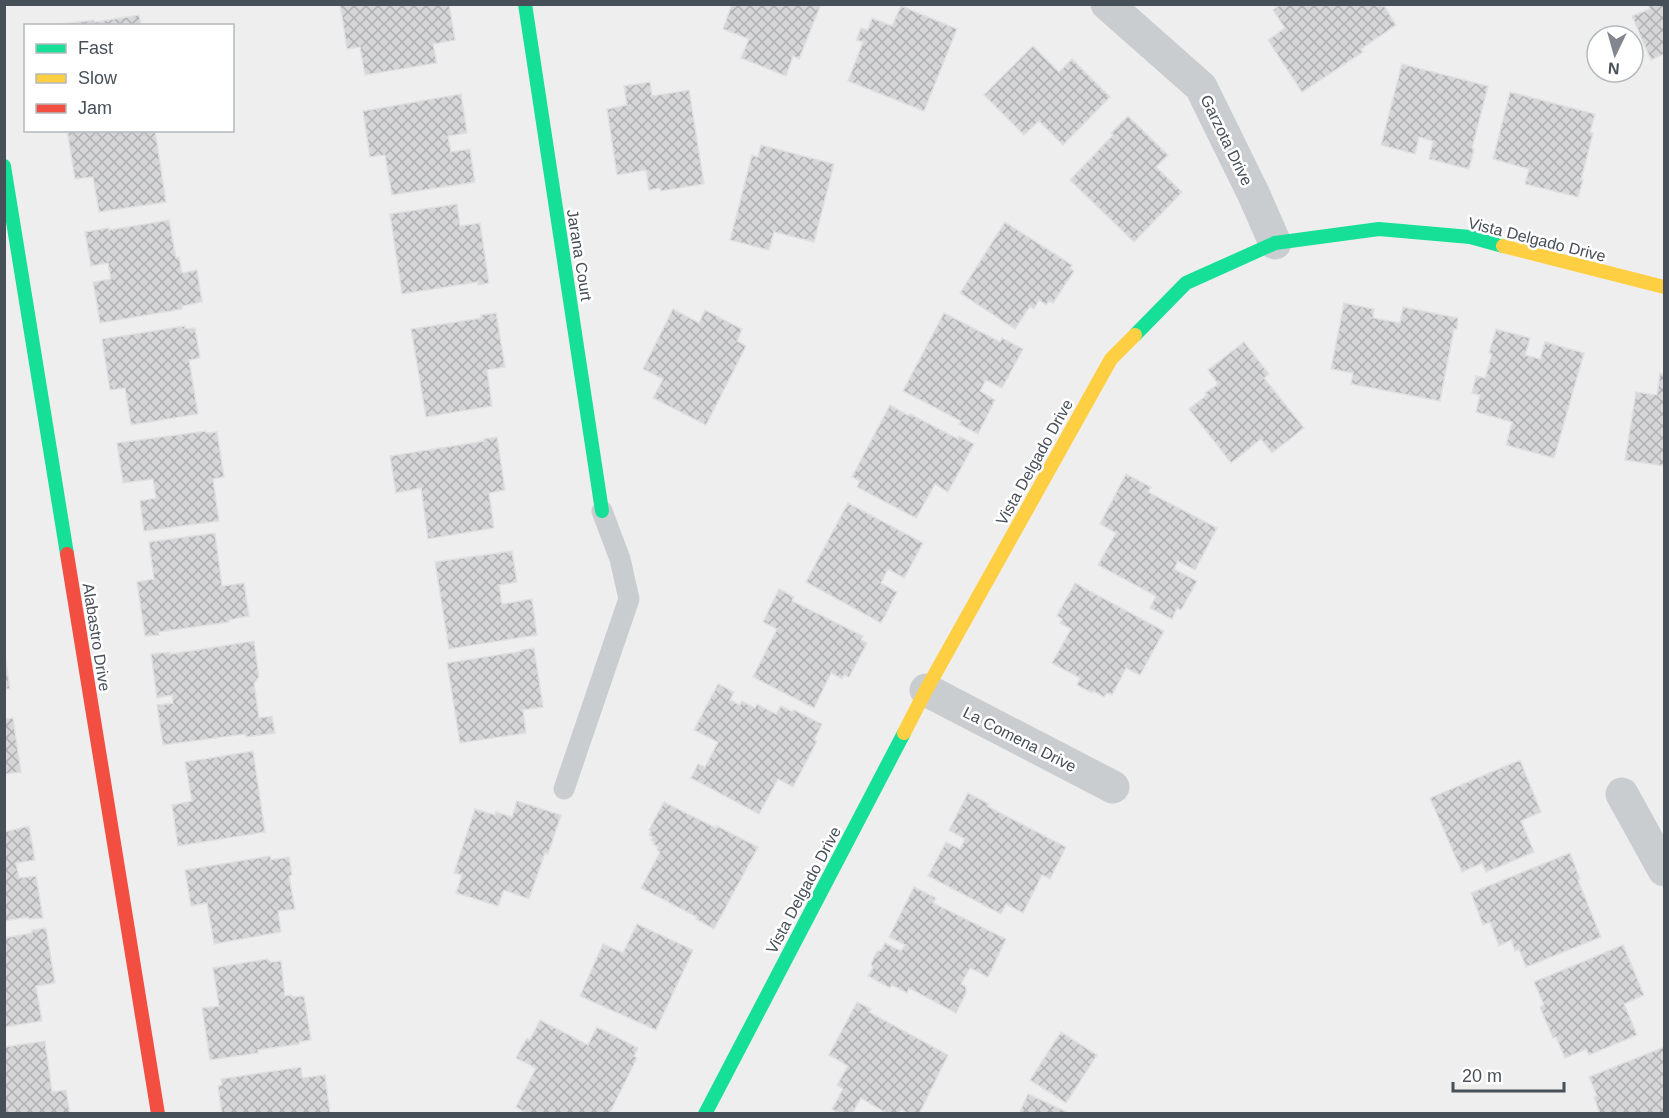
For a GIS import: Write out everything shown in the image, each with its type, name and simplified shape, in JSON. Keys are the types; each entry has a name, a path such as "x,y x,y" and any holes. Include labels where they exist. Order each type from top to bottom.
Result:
{"street":[{"name":"Jarana Court","path":"525,4 602,511"},
{"name":"Garzota Drive","path":"1107,4 1201,87 1275,243"},
{"name":"Alabastro Drive","path":"4,166 158,1113"},
{"name":"Vista Delgado Drive","path":"705,1113 926,690 1111,359 1186,283 1275,243 1379,229 1470,237 1665,287"},
{"name":"La Comena Drive","path":"926,690 1113,787"},
{"path":"1622,794 1665,870"}],"lane":[{"path":"564,789 629,599 620,559 602,511"}],"building":[{"path":"340,4 449,4 455,40 433,44 437,63 365,75 360,47 347,49"},
{"path":"732,4 821,4 799,59 793,56 786,76 741,58 749,39 723,29"},
{"path":"1281,4 1383,4 1396,25 1361,49 1363,52 1302,92 1268,40 1285,28 1273,10"},
{"path":"1648,4 1664,4 1664,54 1651,60 1645,46 1645,24 1635,24 1632,16 1650,9"},
{"path":"901,6 957,29 924,111 848,81 863,42 856,40 861,28 868,30 872,18 892,26"},
{"path":"139,15 141,24 62,24 94,20 94,22"},
{"path":"1033,46 1059,72 1072,59 1110,97 1063,145 1039,121 1024,135 984,95"},
{"path":"1402,64 1488,86 1469,169 1429,159 1433,141 1419,137 1415,154 1381,145"},
{"path":"650,82 652,96 689,90 704,184 661,191 660,188 649,190 646,170 617,175 607,109 627,105 624,86"},
{"path":"1510,92 1595,114 1590,132 1593,133 1578,197 1525,184 1529,169 1493,159"},
{"path":"461,94 467,133 448,136 451,152 470,149 475,182 392,195 385,155 370,157 363,111"},
{"path":"1128,116 1168,155 1156,167 1182,192 1134,242 1070,180"},
{"path":"67,132 155,132 166,202 99,212 93,177 75,179"},
{"path":"761,145 834,164 814,242 774,232 769,250 730,240 752,155 758,157"},
{"path":"457,204 460,226 480,223 489,283 478,285 478,282 402,294 390,214"},
{"path":"169,220 176,258 179,257 182,273 197,270 202,302 182,306 182,309 100,323 93,282 111,279 108,263 91,266 85,232"},
{"path":"1005,222 1072,265 1070,268 1074,271 1053,303 1049,301 1046,305 1039,300 1034,309 1030,306 1015,329 960,293"},
{"path":"1344,303 1374,309 1373,318 1400,323 1403,307 1458,318 1440,401 1351,384 1353,373 1331,369"},
{"path":"673,309 699,323 705,310 742,329 737,341 746,346 706,425 653,398 663,379 643,369"},
{"path":"496,313 505,367 487,370 492,406 426,417 411,329 481,318 481,315"},
{"path":"944,313 1000,342 1002,338 1023,349 1002,388 986,380 980,391 995,400 978,434 959,424 961,421 903,391"},
{"path":"185,326 185,329 195,328 200,358 189,360 198,414 131,425 125,388 110,390 102,339"},
{"path":"1496,329 1530,338 1525,355 1540,359 1545,342 1584,353 1554,458 1506,445 1512,422 1476,412 1480,395 1472,393 1476,376 1485,378"},
{"path":"1244,342 1269,374 1264,378 1304,428 1272,453 1261,439 1231,463 1189,409 1218,384 1208,370"},
{"path":"1660,373 1664,374 1664,466 1625,460 1636,392 1657,395"},
{"path":"890,405 958,439 959,436 974,444 948,492 935,484 916,518 857,487 860,481 852,477"},
{"path":"206,431 206,433 217,432 224,477 213,479 219,521 144,531 140,501 156,498 153,479 123,483 117,443"},
{"path":"497,437 505,490 489,493 494,528 428,539 421,488 396,493 390,456"},
{"path":"1126,474 1151,487 1148,492 1217,528 1195,570 1178,561 1174,569 1197,581 1181,610 1177,608 1172,619 1150,608 1156,596 1098,565 1116,533 1100,524"},
{"path":"848,503 923,543 904,578 888,569 881,583 897,592 881,623 806,582"},
{"path":"215,533 222,586 244,583 249,616 229,620 229,622 158,632 159,635 145,636 137,582 154,579 149,542"},
{"path":"512,551 517,582 499,585 502,604 532,599 537,635 449,649 435,562"},
{"path":"1075,583 1164,631 1140,675 1126,668 1112,695 1107,693 1104,697 1077,685 1080,678 1052,663 1071,629 1060,623 1062,619 1057,616"},
{"path":"779,589 794,597 792,601 863,636 861,640 867,643 849,677 844,675 842,679 831,673 814,708 753,677 777,629 763,622"},
{"path":"254,641 259,677 254,683 259,718 272,716 275,733 246,737 245,734 163,745 157,705 173,703 172,695 157,698 151,654 170,652 170,654"},
{"path":"534,648 543,707 523,710 526,733 460,743 447,663"},
{"path":"4,649 10,689 4,689"},
{"path":"718,684 734,692 730,700 740,705 742,701 755,708 757,704 776,714 781,706 822,724 814,740 817,741 793,787 778,779 759,814 691,778 698,764 705,767 718,742 694,730"},
{"path":"13,718 21,772 4,774 4,719"},
{"path":"253,751 265,832 178,846 172,805 192,801 185,762"},
{"path":"1520,760 1541,812 1521,821 1534,852 1486,872 1482,863 1462,872 1430,798"},
{"path":"968,793 989,804 987,806 1066,847 1050,879 1042,875 1023,913 1006,904 1001,914 928,876 946,842 960,849 965,839 949,830"},
{"path":"517,801 561,815 529,899 504,890 498,906 456,893 462,875 454,873 475,809 512,817"},
{"path":"664,802 758,847 714,929 696,919 697,917 641,888 660,852 651,840 653,837 649,835 651,831 649,830"},
{"path":"29,826 35,860 16,863 19,878 36,876 43,918 28,919 28,917 4,921 4,832"},
{"path":"1570,853 1580,879 1578,880 1601,937 1526,967 1519,949 1515,951 1511,940 1499,946 1490,922 1483,925 1471,893"},
{"path":"270,856 271,860 289,857 292,875 289,876 295,909 278,911 281,932 214,944 207,903 191,906 185,870"},
{"path":"914,887 936,898 933,903 1006,939 988,977 970,968 961,984 966,987 966,993 956,1013 909,988 907,993 892,985 890,988 868,976 873,968 871,964 877,951 881,951 885,943 901,951 905,945 889,937"},
{"path":"637,924 693,950 656,1030 580,996 603,944 623,953"},
{"path":"46,928 55,983 36,986 42,1021 4,1027 4,938"},
{"path":"1623,945 1644,995 1624,1004 1637,1035 1589,1055 1586,1049 1565,1058 1556,1037 1553,1038 1540,1007 1544,1005 1534,982"},
{"path":"267,959 271,962 281,961 285,996 304,996 311,1040 258,1050 258,1053 210,1060 202,1008 219,1006 213,968"},
{"path":"857,1002 871,1009 869,1012 948,1055 919,1114 909,1114 901,1109 899,1114 888,1114 861,1098 852,1114 840,1114 832,1109 843,1089 837,1085 848,1066 829,1055"},
{"path":"540,1020 588,1045 597,1027 638,1048 634,1056 637,1058 609,1114 528,1114 516,1107 536,1068 516,1058 527,1038 530,1040"},
{"path":"1061,1032 1097,1055 1066,1103 1030,1080"},
{"path":"45,1041 52,1092 66,1090 70,1114 4,1114 4,1047"},
{"path":"1664,1047 1664,1114 1600,1114 1594,1097 1597,1096 1589,1077"},
{"path":"301,1067 302,1078 325,1075 330,1114 222,1114 218,1086 222,1085 221,1079"},
{"path":"1028,1094 1071,1114 1019,1114"}],"traffic: fast":[{"path":"525,4 602,511"},
{"path":"4,166 67,554"},
{"path":"1135,335 1186,283 1275,243 1379,229 1470,237 1503,246"},
{"path":"705,1114 904,733"}],"traffic: slow":[{"path":"1503,246 1664,287"},
{"path":"904,733 1111,359 1135,335"}],"traffic: jam":[{"path":"67,554 158,1114"}]}
